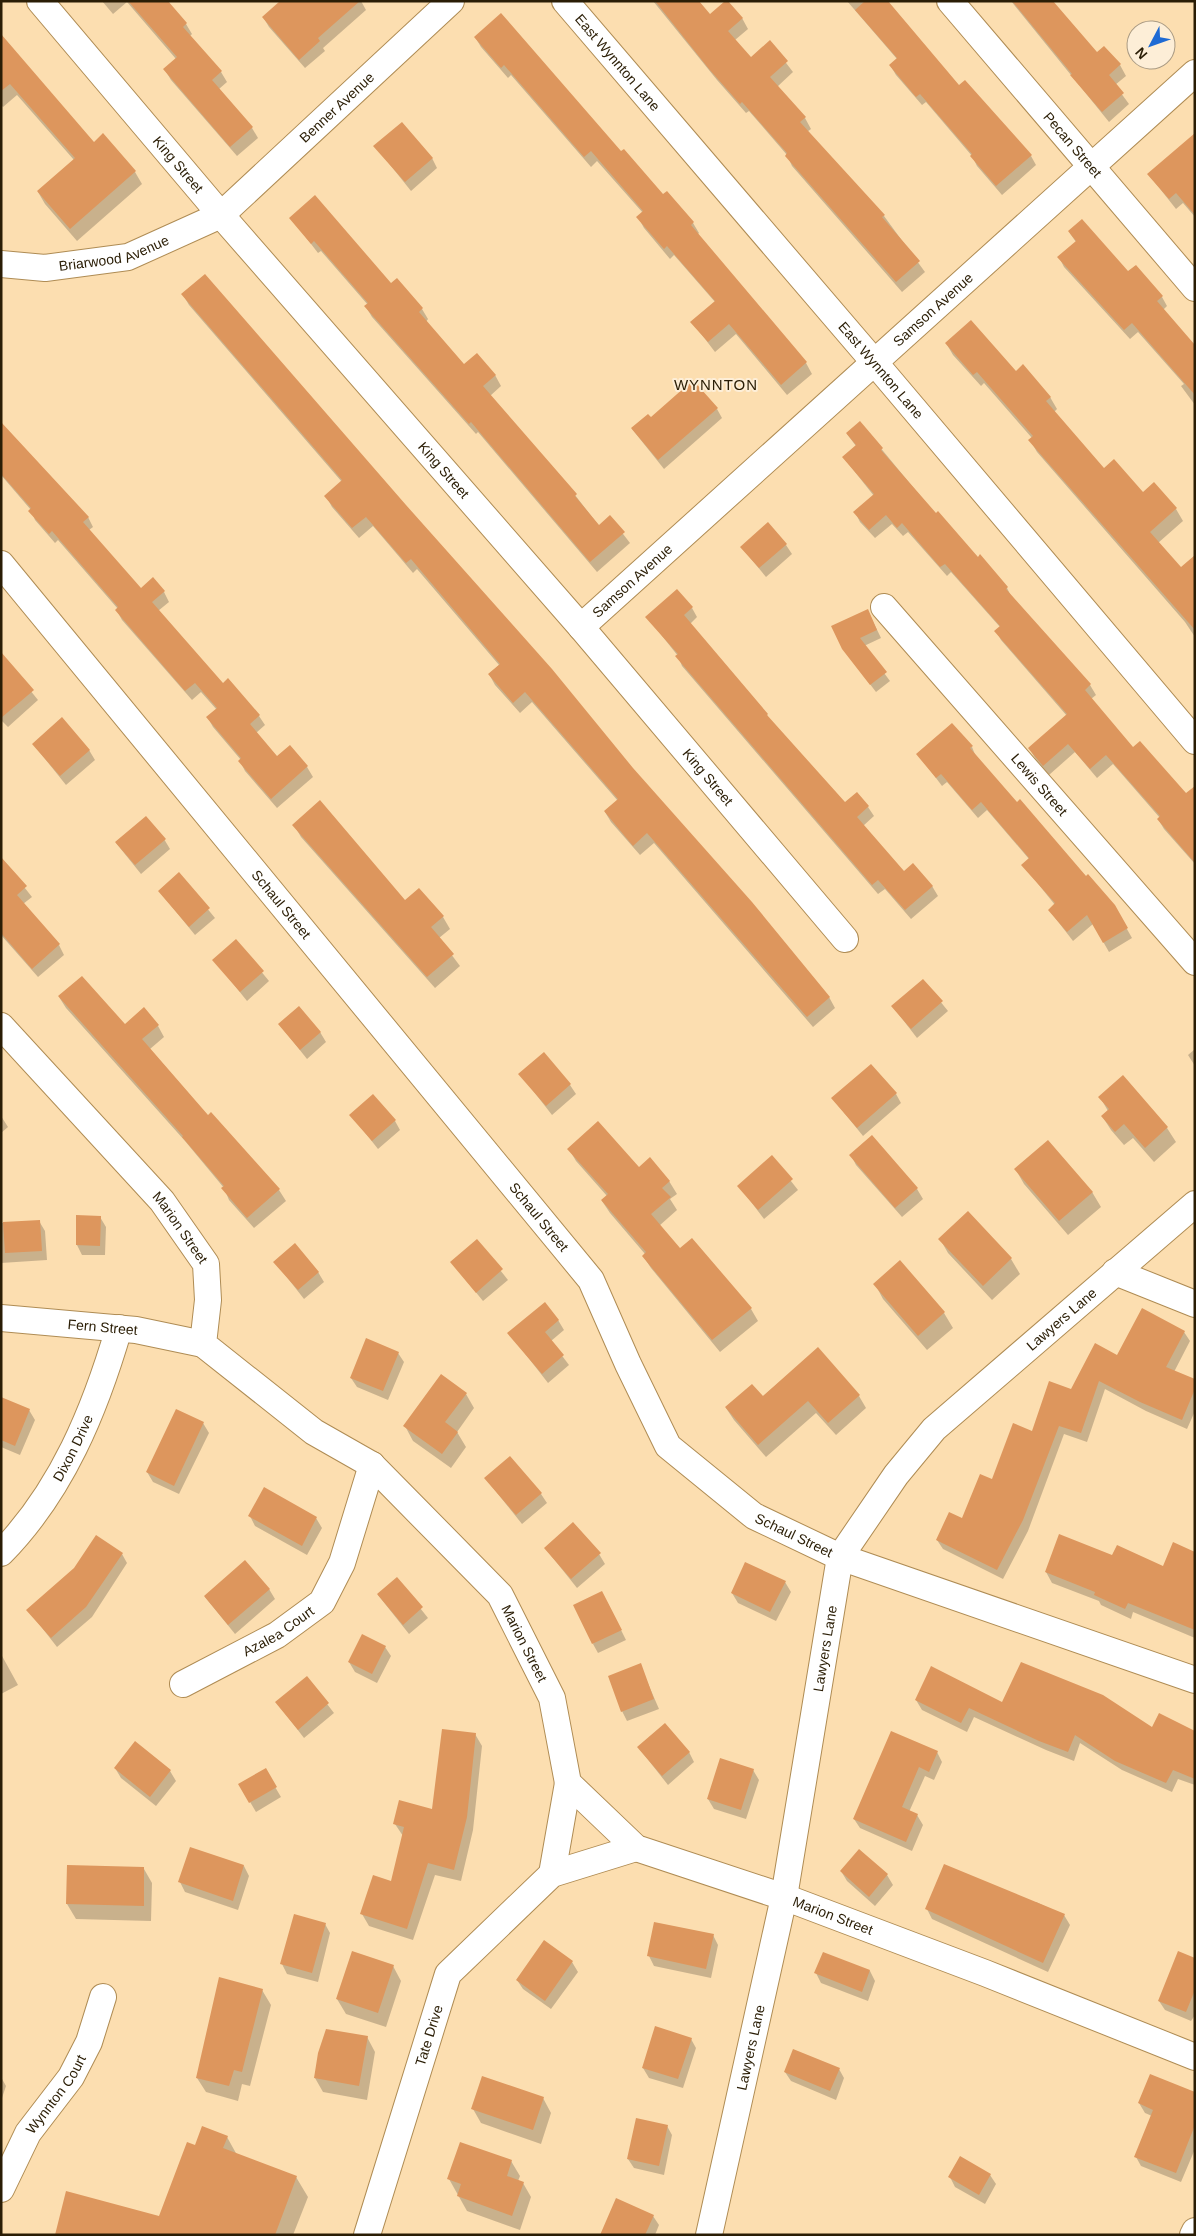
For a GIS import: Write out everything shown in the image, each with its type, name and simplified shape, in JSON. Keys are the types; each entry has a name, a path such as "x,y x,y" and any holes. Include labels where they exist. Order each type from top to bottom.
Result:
{"street":[{"name":"King Street","path":"40,1 221,214 581,627 845,939"},
{"name":"Benner Avenue","path":"221,214 451,1"},
{"name":"East Wynnton Lane","path":"565,1 1195,741"},
{"name":"Pecan Street","path":"950,1 1195,288"},
{"name":"Samson Avenue","path":"581,627 1195,72"},
{"name":"Briarwood Avenue","path":"1,264 46,268 128,257 221,214"},
{"name":"Schaul Street","path":"1,564 590,1280 668,1446 754,1516 840,1557 1195,1680"},
{"name":"Lewis Street","path":"884,607 1195,962"},
{"name":"Marion Street","path":"1,1026 162,1201 206,1264 208,1300 203,1344 314,1432 372,1465 500,1595 552,1698 568,1783 636,1848 784,1897 985,1973 1195,2057"},
{"name":"Lawyers Lane","path":"709,2235 784,1897 840,1557 896,1475 934,1429 1195,1204"},
{"path":"1115,1272 1195,1304"},
{"name":"Fern Street","path":"1,1318 119,1328 203,1344"},
{"name":"Dixon Drive","path":"1,1553 26,1527 68,1460 102,1387 119,1328"},
{"name":"Azalea Court","path":"183,1684 277,1635 322,1602 342,1563 372,1465"},
{"path":"552,1874 568,1783"},
{"name":"Tate Drive","path":"367,2235 448,1974 552,1874 636,1848"},
{"name":"Wynnton Court","path":"1,2189 28,2133 71,2077 89,2042 103,1997"},
{"path":"1193,2235 1195,2231"}],"building":[{"path":"128,1 168,1 187,23 183,27 222,71 212,80 253,127 230,147 163,69 177,57"},
{"path":"280,1 360,1 318,38 320,41 299,60 262,17"},
{"path":"655,1 699,1 710,14 725,1 728,1 743,18 728,31 751,57 770,40 788,61 770,77 806,117 800,122 885,215 882,217 920,261 896,282 785,156 787,153 742,102 740,104 709,69"},
{"path":"865,1 888,1 959,85 965,80 1032,155 996,186 970,156 972,154 920,94 916,97 889,65 897,58 855,10"},
{"path":"1012,1 1053,1 1097,52 1104,46 1121,64 1109,75 1124,93 1102,112 1070,75 1072,74"},
{"path":"501,13 621,151 624,149 663,194 667,191 694,222 691,225 807,362 781,385 729,324 708,342 690,322 715,301 667,246 664,249 636,217 643,211 591,151 584,157 504,65 501,68 474,37"},
{"path":"1,34 94,142 103,133 136,171 70,229 37,191 75,158 10,84 1,91"},
{"path":"402,122 433,158 405,182 373,146"},
{"path":"1195,133 1195,215 1176,193 1169,199 1147,174"},
{"path":"315,195 391,283 397,278 423,308 419,312 464,364 477,353 496,375 483,386 577,494 575,496 599,525 610,515 625,532 590,562 471,422 469,424 364,306 368,303 314,241 311,244 289,218"},
{"path":"1082,219 1128,271 1136,265 1163,296 1157,301 1195,345 1195,395 1132,323 1124,330 1057,257 1076,241 1068,231"},
{"path":"205,274 552,669 633,768 752,902 830,997 807,1017 647,833 633,846 604,811 618,799 525,692 513,703 488,674 500,664 411,559 406,563 366,517 352,528 324,496 342,480 181,294"},
{"path":"971,320 1016,371 1023,364 1051,397 1046,401 1104,468 1114,459 1143,492 1154,482 1177,508 1150,532 1181,567 1195,555 1195,630 1028,440 1033,436 977,372 973,375 945,343"},
{"path":"693,380 718,408 658,460 631,428 648,414 651,417"},
{"path":"860,421 883,448 881,450 936,513 938,511 978,557 980,554 1008,587 1006,589 1091,684 1085,690 1133,747 1140,741 1186,793 1195,786 1195,863 1157,819 1160,816 1106,755 1090,769 1068,744 1043,766 1028,748 1067,714 994,631 1000,626 945,564 940,567 902,523 897,528 886,515 869,530 853,512 874,494 842,457 856,445 846,433"},
{"path":"1,422 89,517 83,522 141,588 153,577 165,591 152,602 223,683 228,678 260,715 250,724 277,756 290,745 308,766 271,799 238,761 241,758 206,717 217,708 195,683 185,691 115,610 118,607 52,531 49,534 28,511 31,508 1,474"},
{"path":"768,522 787,544 759,568 740,547"},
{"path":"677,589 693,607 684,615 767,715 845,802 857,792 869,806 857,817 904,871 913,863 933,886 905,910 878,880 872,885 675,656 678,654 645,617"},
{"path":"868,609 877,630 860,638 887,672 870,685 842,649 831,626"},
{"path":"1,652 34,690 1,718"},
{"path":"62,717 90,750 60,776 32,744"},
{"path":"952,723 973,746 970,748 1017,802 1020,799 1086,876 1088,874 1115,905 1128,928 1103,943 1087,915 1067,932 1048,910 1055,903 1021,865 1029,858 981,802 972,810 941,774 936,778 916,754"},
{"path":"320,800 405,900 419,888 444,916 431,927 454,954 427,977 292,825"},
{"path":"146,816 166,839 135,865 115,842"},
{"path":"1,857 27,886 17,895 60,944 32,969 1,933"},
{"path":"179,872 210,908 189,927 158,891"},
{"path":"236,939 264,971 240,992 212,960"},
{"path":"82,976 125,1024 144,1007 159,1025 142,1039 208,1115 211,1112 280,1189 247,1218 221,1188 224,1186 183,1136 58,996"},
{"path":"923,979 943,1001 911,1029 891,1006"},
{"path":"299,1006 321,1032 300,1050 278,1024"},
{"path":"544,1052 571,1084 546,1106 518,1074"},
{"path":"871,1064 897,1093 857,1128 831,1098"},
{"path":"1123,1075 1168,1127 1145,1148 1124,1124 1115,1132 1101,1116 1109,1109 1098,1097"},
{"path":"373,1094 396,1120 372,1141 349,1115"},
{"path":"598,1121 639,1167 650,1157 670,1181 662,1188 671,1197 651,1214 680,1248 692,1238 752,1308 712,1340 642,1256 646,1252 601,1200 608,1194 567,1149"},
{"path":"872,1135 918,1188 895,1208 849,1155"},
{"path":"1048,1140 1093,1192 1059,1221 1014,1169"},
{"path":"772,1155 793,1179 758,1210 737,1186"},
{"path":"968,1211 1012,1258 983,1286 938,1239"},
{"path":"76,1215 101,1216 100,1246 76,1245"},
{"path":"40,1220 42,1251 5,1253 3,1222"},
{"path":"477,1239 503,1269 476,1293 450,1262"},
{"path":"295,1243 319,1272 298,1290 273,1262"},
{"path":"900,1260 945,1312 918,1336 873,1284"},
{"path":"545,1302 559,1320 545,1332 564,1355 542,1374 507,1333"},
{"path":"1142,1308 1185,1331 1166,1367 1195,1379 1195,1389 1182,1420 1140,1402 1099,1381 1081,1433 1059,1426 1023,1520 997,1570 936,1540 949,1512 962,1518 980,1474 992,1479 1013,1423 1032,1431 1049,1381 1071,1389 1095,1343 1117,1355"},
{"path":"366,1338 399,1352 383,1391 350,1378"},
{"path":"818,1347 860,1395 828,1423 808,1401 758,1445 725,1407 752,1384 763,1396"},
{"path":"441,1374 467,1393 445,1422 458,1432 442,1454 403,1426"},
{"path":"1,1397 30,1409 15,1446 1,1440"},
{"path":"176,1409 204,1422 174,1486 146,1472"},
{"path":"510,1456 542,1493 516,1515 484,1478"},
{"path":"264,1487 317,1517 302,1546 248,1516"},
{"path":"573,1522 601,1553 571,1579 544,1548"},
{"path":"1059,1534 1112,1555 1117,1545 1163,1566 1173,1542 1195,1552 1195,1630 1128,1603 1125,1609 1094,1595 1095,1592 1045,1572"},
{"path":"96,1535 123,1553 86,1607 51,1638 26,1610 74,1568"},
{"path":"245,1560 270,1589 228,1625 204,1596"},
{"path":"745,1562 786,1581 770,1612 731,1593"},
{"path":"397,1577 423,1607 403,1625 377,1594"},
{"path":"602,1591 622,1630 592,1644 573,1605"},
{"path":"362,1634 386,1646 372,1674 348,1662"},
{"path":"1021,1662 1103,1695 1152,1727 1159,1713 1195,1731 1195,1779 1173,1770 1166,1783 1115,1761 1075,1735 1068,1752 1039,1741 969,1708 961,1723 915,1700 931,1666 1002,1702"},
{"path":"641,1663 654,1699 621,1712 608,1676"},
{"path":"307,1676 329,1703 298,1730 275,1702"},
{"path":"665,1723 690,1752 662,1776 637,1747"},
{"path":"442,1729 476,1733 467,1817 454,1870 428,1863 407,1929 360,1914 373,1875 391,1881 404,1827 393,1824 399,1800 432,1809"},
{"path":"891,1731 938,1751 929,1772 919,1767 902,1807 918,1814 906,1842 853,1819"},
{"path":"135,1741 171,1770 150,1797 114,1768"},
{"path":"720,1758 754,1769 741,1810 707,1799"},
{"path":"266,1768 277,1787 249,1803 238,1784"},
{"path":"190,1847 244,1865 233,1901 178,1882"},
{"path":"859,1849 888,1874 869,1897 840,1871"},
{"path":"944,1864 1065,1914 1043,1963 925,1909"},
{"path":"67,1865 144,1867 144,1906 66,1904"},
{"path":"294,1914 326,1923 312,1973 280,1964"},
{"path":"654,1922 714,1934 706,1969 647,1956"},
{"path":"544,1940 573,1961 545,2001 516,1980"},
{"path":"352,1951 394,1965 378,2013 336,1999"},
{"path":"1178,1951 1195,1958 1195,1990 1186,2012 1158,2001"},
{"path":"823,1952 870,1970 862,1992 814,1973"},
{"path":"219,1977 263,1989 242,2072 234,2070 229,2086 196,2078"},
{"path":"655,2026 692,2038 678,2079 642,2068"},
{"path":"326,2029 368,2036 359,2086 314,2078 318,2053"},
{"path":"793,2049 840,2068 830,2091 784,2072"},
{"path":"1150,2074 1195,2092 1195,2125 1176,2173 1134,2157 1153,2110 1138,2103"},
{"path":"482,2076 544,2097 533,2130 471,2109"},
{"path":"636,2118 668,2125 659,2166 627,2159"},
{"path":"202,2126 228,2136 223,2148 297,2176 275,2235 55,2235 66,2191 159,2216 187,2142 195,2145"},
{"path":"460,2142 512,2160 507,2176 524,2182 512,2216 457,2196 461,2184 447,2179"},
{"path":"960,2156 991,2174 979,2195 948,2177"},
{"path":"616,2198 654,2215 645,2235 600,2235"}],"district":[{"name":"WYNNTON","path":"716,385"}]}
